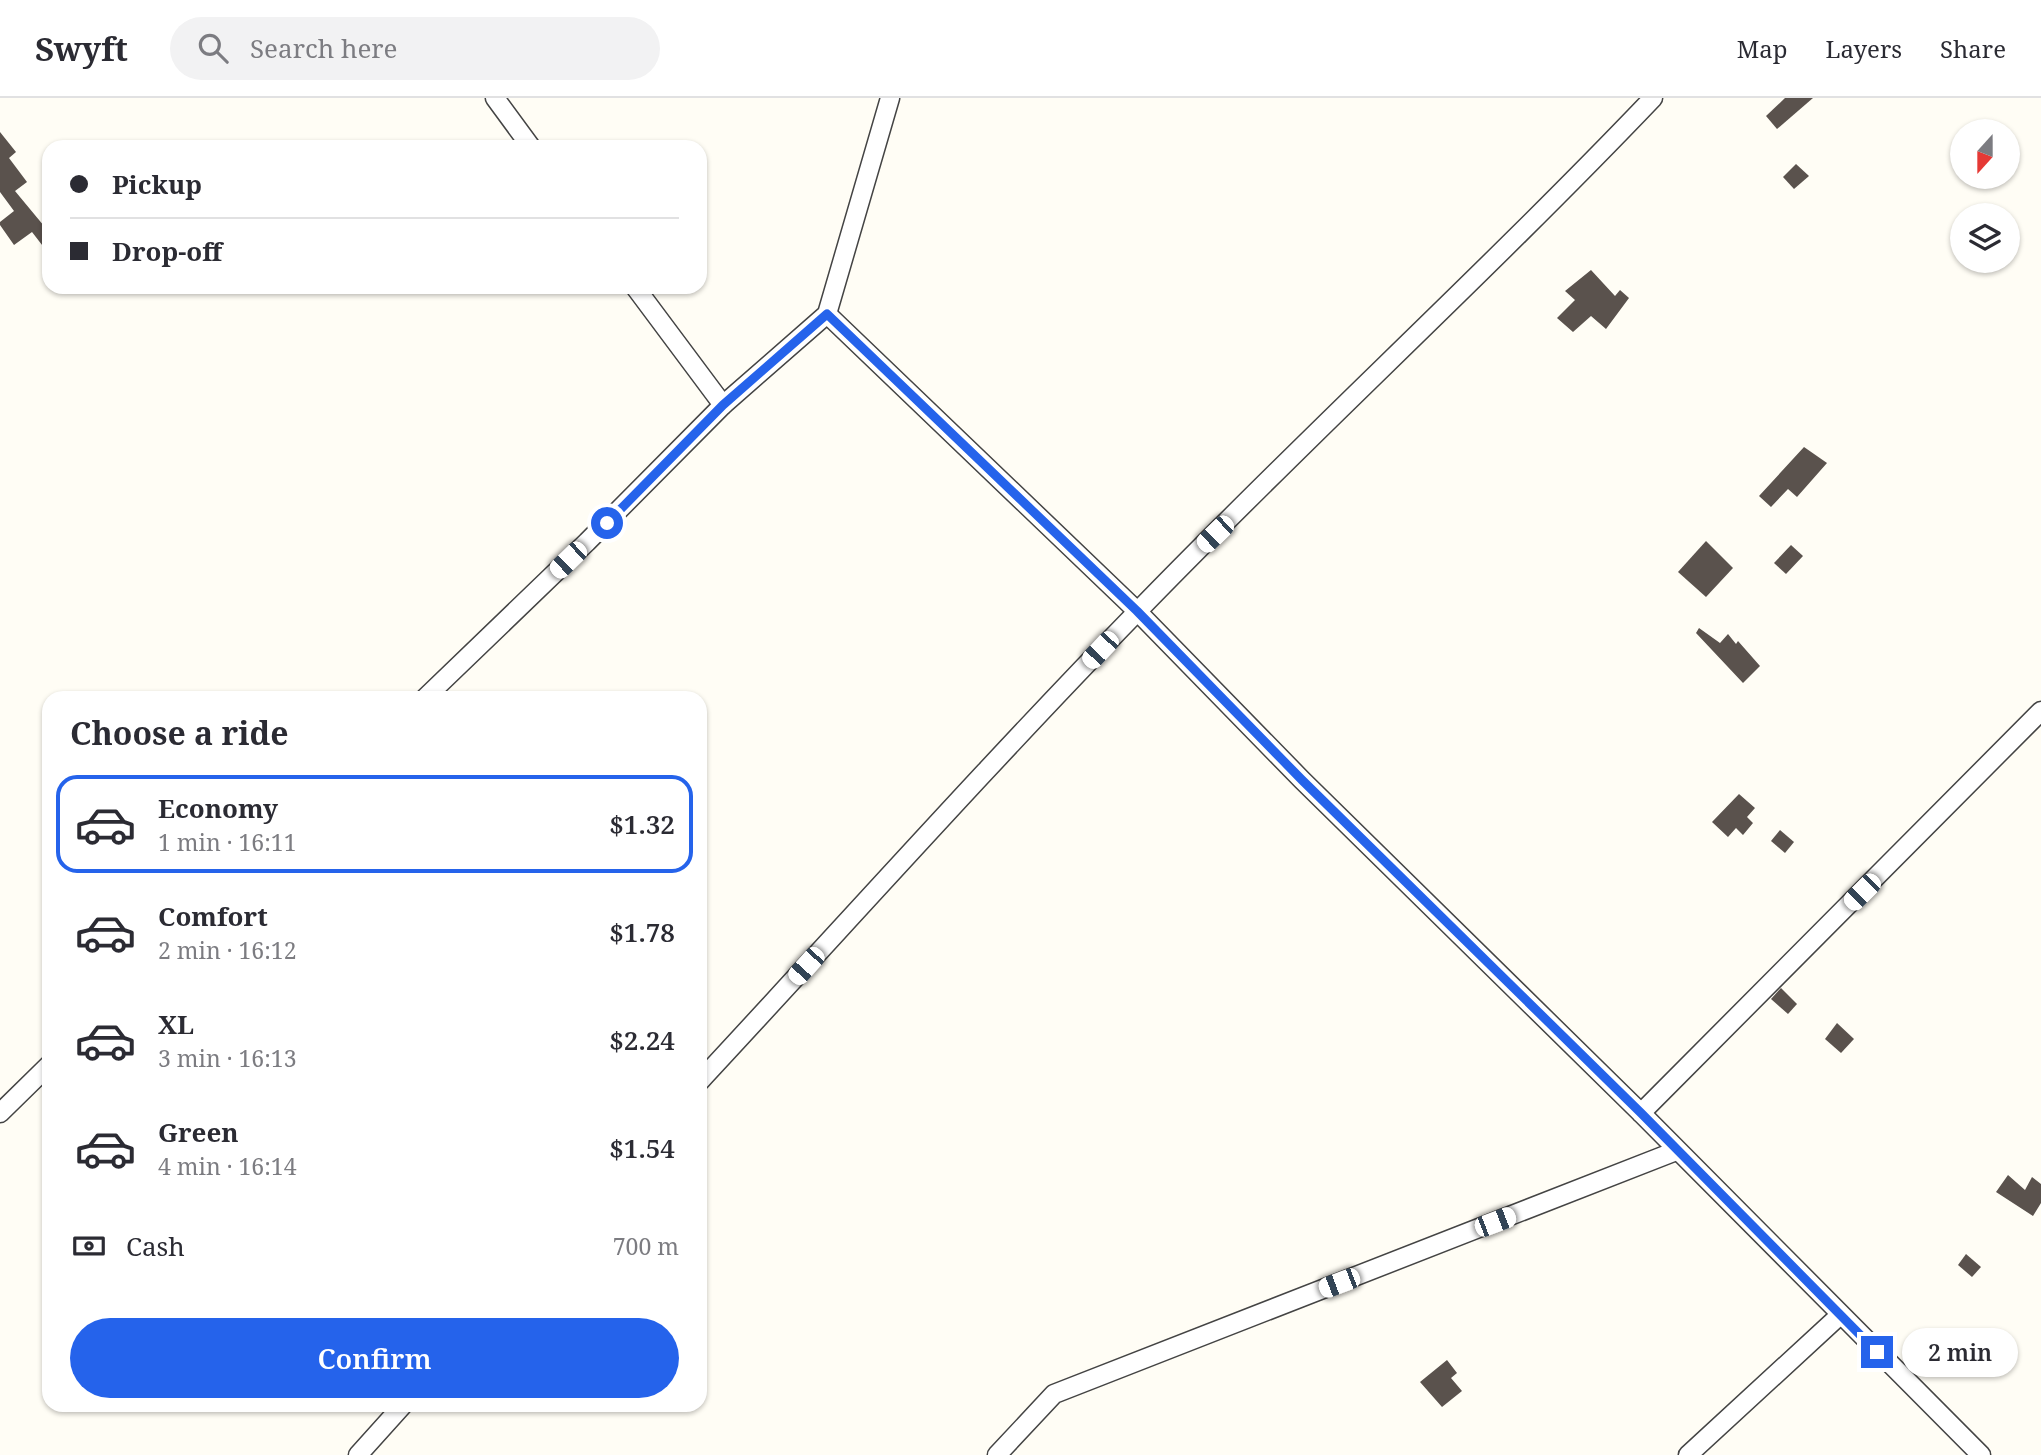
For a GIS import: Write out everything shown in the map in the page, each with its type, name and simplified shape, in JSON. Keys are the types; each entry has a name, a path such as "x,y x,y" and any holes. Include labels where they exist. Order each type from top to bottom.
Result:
{"street":[{"path":"495,98 526,140"},
{"path":"432,691 587,542 723,405 827,314 890,98"},
{"path":"707,1074 898,865 1137,611 1558,197 1653,98"},
{"path":"640,294 723,405"},
{"path":"827,314 1137,611 1311,789 1641,1113 1839,1316 1981,1455"},
{"path":"1641,1113 2041,711"},
{"path":"0,1113 42,1072"},
{"path":"998,1455 1054,1394 1676,1151"},
{"path":"1688,1455 1839,1316"},
{"path":"358,1455 397,1412"}],"building":[{"path":"1785,98 1813,98 1777,129 1766,116"},
{"path":"0,132 16,152 9,158 27,182 15,191 42,224 42,245 32,232 14,245 0,222 14,211 0,192"},
{"path":"1796,164 1809,176 1794,189 1783,177"},
{"path":"1591,270 1615,296 1620,290 1629,298 1606,329 1591,316 1573,332 1557,318 1575,300 1565,291"},
{"path":"1804,447 1827,463 1797,497 1788,489 1771,507 1759,496"},
{"path":"1706,541 1733,568 1706,597 1678,572"},
{"path":"1791,545 1803,556 1786,574 1774,563"},
{"path":"1699,628 1720,643 1728,634 1736,644 1738,641 1760,666 1743,683 1696,633"},
{"path":"1739,794 1755,808 1747,817 1753,823 1743,835 1736,828 1728,837 1712,822"},
{"path":"1780,830 1794,842 1785,853 1771,841"},
{"path":"1781,988 1797,1004 1788,1014 1771,999"},
{"path":"1837,1023 1854,1039 1841,1053 1825,1039"},
{"path":"2008,1175 2025,1190 2032,1177 2041,1184 2041,1203 2033,1216 1996,1192"},
{"path":"1966,1254 1981,1267 1972,1277 1958,1265"},
{"path":"1447,1360 1457,1373 1451,1378 1462,1391 1442,1407 1420,1382"}],"route":[{"path":"607,523 723,405 827,314 1137,611 1302,780 1641,1113 1877,1352"}]}
